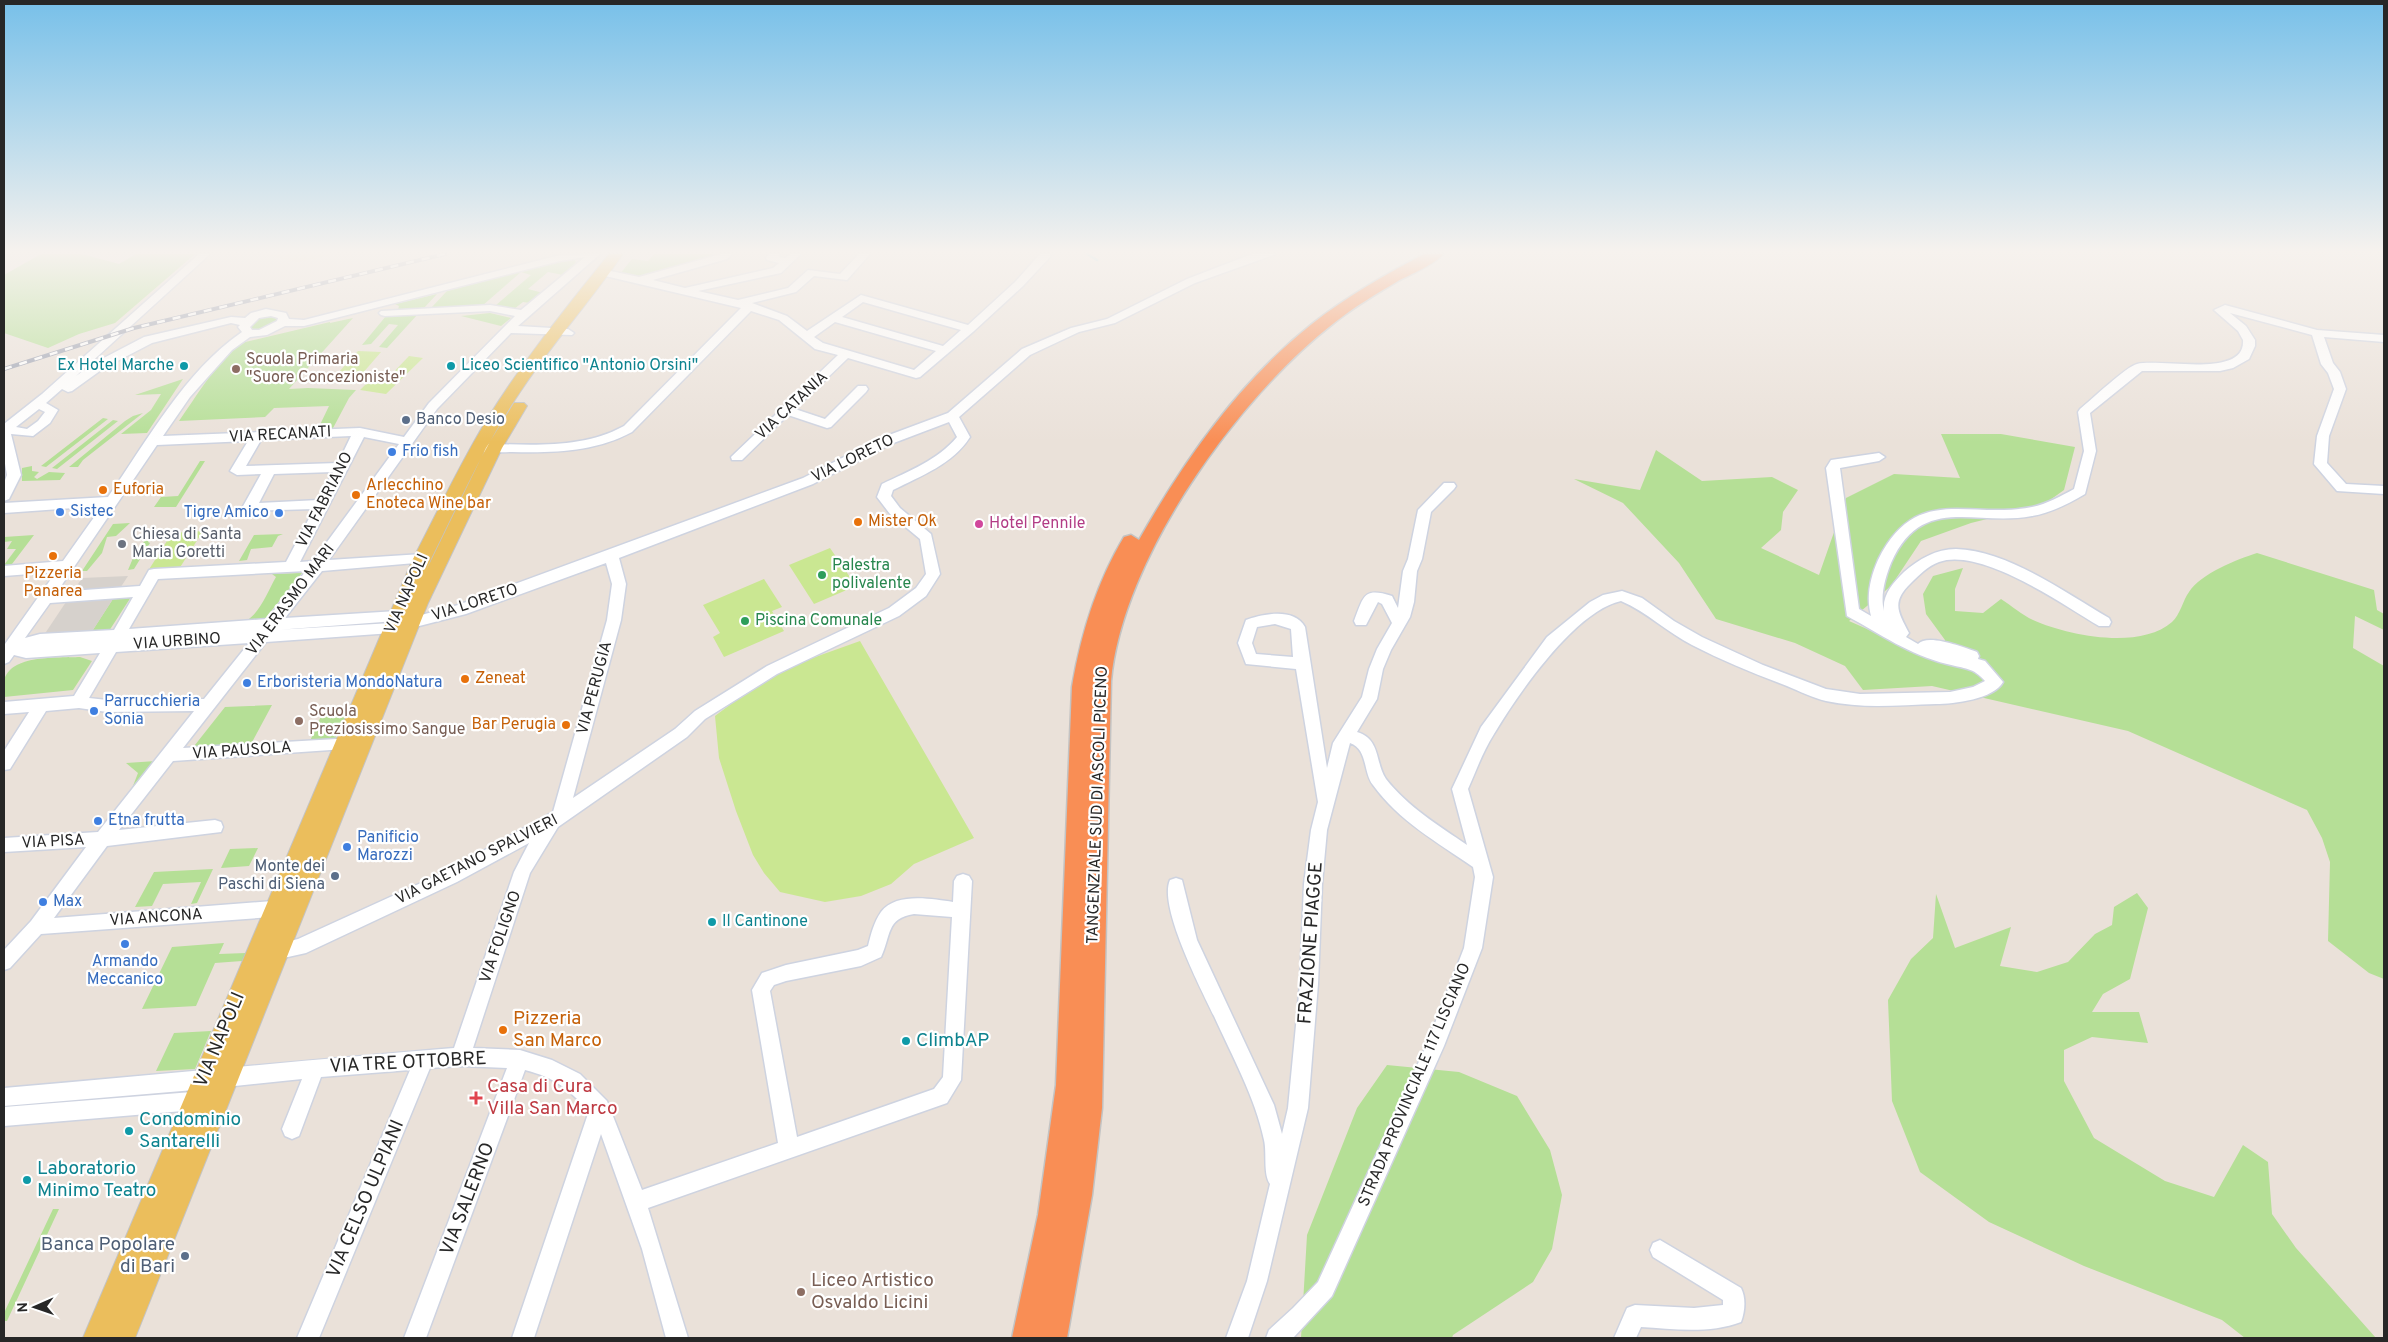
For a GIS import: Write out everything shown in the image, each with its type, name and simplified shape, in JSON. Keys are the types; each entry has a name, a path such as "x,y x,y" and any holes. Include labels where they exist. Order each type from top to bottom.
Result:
{"highway":[{"name":"TANGENZIALE SUD DI ASCOLI PICENO","path":"1027,1338 1052,1215 1068,1085 1080,746 1083,687 1089,644 1101,603 1156,497 1195,438 1290,337 1315,317"},
{"name":"TANGENZIALE SUD DI ASCOLI PICENO","path":"1052,1338 1075,1212 1088,1109 1094,798 1100,677 1105,646 1117,606 1132,570 1170,501 1201,453 1251,393 1314,331 1333,317"}],"main road":[{"name":"VIA NAPOLI","path":"401,622 439,558 486,448 516,386 574,317"},
{"name":"VIA NAPOLI","path":"96,1338 209,1086 279,951 353,744 401,622 422,559 486,448"},
{"name":"VIA NAPOLI","path":"122,1338 209,1086 275,909 353,744"}],"street":[{"path":"4,496 14,475 7,437 20,417 46,397 135,317"},
{"path":"6,652 186,394 257,317"},
{"path":"282,323 283,317"},
{"path":"20,417 43,406 100,365 148,340 231,320 239,320 247,328 263,333 274,329 282,323 304,322 325,317"},
{"name":"VIA ERASMO MARI","path":"4,962 37,927 102,839 268,631 433,406 520,317"},
{"path":"486,448 585,445 616,437 628,428 732,317"},
{"path":"779,317 820,346 916,374 983,317"},
{"path":"926,317 970,329"},
{"name":"VIA LORETO","path":"401,622 461,610 611,556 808,481 886,441 952,416 1026,352 1075,330 1111,321 1120,317"},
{"path":"1889,633 1879,618 1875,605 1879,570 1904,530 1933,515 2025,512 2051,507 2080,491 2090,451 2084,412 2139,367 2220,367 2233,365 2243,359 2251,346 2250,339 2241,327 2228,317"},
{"path":"2257,317 2317,333 2384,338"},
{"path":"806,337 833,318 945,350"},
{"path":"507,329 562,332"},
{"path":"2317,333 2326,364 2334,372 2340,389 2323,436 2320,464 2342,488 2384,490"},
{"name":"VIA CATANIA","path":"737,457 788,411 846,354"},
{"path":"788,411 827,424 862,389"},
{"path":"7,437 29,433 45,422 52,410 43,406"},
{"name":"VIA GAETANO SPALVIERI","path":"279,951 300,947 451,877 555,821 681,733 697,711 772,670 816,642 894,612 921,592 933,574 922,538 884,497 887,487 938,460 958,445 964,437 952,416"},
{"name":"VIA RECANATI","path":"152,441 360,432 407,442"},
{"name":"VIA FABRIANO","path":"290,568 360,432"},
{"path":"257,436 237,471 342,466"},
{"path":"1879,457 1836,464 1833,468 1852,612 1920,652 1948,660 1980,665"},
{"path":"270,470 249,508 323,504"},
{"name":"FRAZIONE PIAGGE","path":"1237,1338 1257,1281 1298,1108 1309,984 1313,884 1319,830 1341,743 1369,699 1376,669 1398,622 1403,617 1407,602 1410,571 1415,559 1425,510 1449,486"},
{"path":"4,508 110,501"},
{"path":"1980,665 1977,659 1968,654 1924,645 1903,634 1892,620 1891,603 1896,589 1936,557 1956,554 1990,561 2034,582 2104,622"},
{"name":"VIA PERUGIA","path":"555,821 614,620 619,584 611,556"},
{"path":"79,702 154,574 290,568 422,559"},
{"path":"4,571 66,566"},
{"path":"45,598 145,591"},
{"path":"1361,621 1368,603 1374,596 1387,600 1398,622"},
{"name":"STRADA PROVINCIALE 117 LISCIANO","path":"1277,1338 1301,1316 1325,1289 1435,1046 1473,948 1484,877 1460,789 1483,740 1534,663 1552,641 1573,622 1608,599 1622,596 1638,602 1669,625 1697,641 1758,669 1825,695 1860,700 1950,698 1977,692 1995,682 1980,665"},
{"name":"VIA URBINO","path":"6,652 26,652 115,641 401,622"},
{"path":"1302,664 1309,699 1317,766 1326,803"},
{"path":"4,708 79,702 107,706 210,705"},
{"path":"4,764 42,704"},
{"path":"1347,736 1358,738 1370,752 1377,779 1402,808 1480,863"},
{"name":"VIA PAUSOLA","path":"170,755 353,744"},
{"name":"VIA FOLIGNO","path":"461,1057 522,872 534,849 555,821"},
{"name":"VIA PISA","path":"4,845 102,839 215,827"},
{"path":"635,1203 940,1096 952,1080 963,880"},
{"path":"1176,885 1177,901 1188,940 1267,1112 1278,1166 1272,1220"},
{"path":"789,1150 761,990 768,979 786,973 861,958 875,951 882,927 890,914 907,907 935,906 961,911"},
{"path":"275,909 296,907"},
{"name":"VIA ANCONA","path":"37,927 275,909"},
{"name":"VIA TRE OTTOBRE","path":"4,1117 101,1109 209,1086 315,1068 461,1057 520,1059 545,1066 573,1081 600,1108 622,1162 652,1249 677,1338"},
{"name":"VIA CELSO ULPIANI","path":"308,1338 424,1059"},
{"name":"VIA SALERNO","path":"415,1338 520,1059"},
{"path":"292,1129 315,1068"},
{"name":"VIA TRE OTTOBRE","path":"4,1097 111,1088 209,1086"},
{"path":"101,1109 111,1088"},
{"path":"523,1338 600,1108"},
{"path":"1625,1338 1635,1316 1694,1319 1732,1314 1734,1295 1660,1250"}],"green space":[{"path":"4,317 122,317 115,323 79,334 48,348 4,333"},
{"path":"273,317 279,320 266,330 249,329 249,324 255,319"},
{"path":"385,317 416,317 387,348 379,347 398,325 389,324 371,344 362,345"},
{"path":"464,317 511,318 501,326"},
{"path":"353,318 289,389 356,390 349,398 332,430 317,431 329,406 274,408 265,417 179,421 217,367 241,343"},
{"path":"358,351 381,352 362,374 339,372"},
{"path":"409,356 423,358 386,394 360,390 374,376 388,378"},
{"path":"183,379 147,433 121,434 151,410 161,394 135,395"},
{"path":"143,413 83,460 78,467 69,467 125,421"},
{"path":"103,418 108,419 46,467 41,466"},
{"path":"113,420 118,421 57,469 52,468"},
{"path":"1941,434 2001,434 2075,447 2064,490 2043,505 1971,523 1921,541 1891,586 1849,621 1942,662 1945,640 1926,614 1923,594 1933,576 1963,568 1955,589 1955,611 1983,613 2001,599 2029,618 2048,626 2104,638 2142,636 2158,631 2175,619 2194,585 2210,573 2257,553 2374,590 2377,610 2384,614 2384,630 2355,616 2353,648 2384,666 2384,979 2369,973 2328,941 2330,862 2322,838 2307,810 2128,731 1932,686 1863,690 1845,666 1795,643 1716,619 1679,563 1623,503 1574,479 1640,490 1656,450 1702,481 1772,477 1798,490 1783,512 1781,530 1761,548 1819,575 1846,498 1894,474 1960,478"},
{"path":"200,461 205,461 176,507 154,507 161,497 178,496"},
{"path":"32,466 32,471 39,472 34,477 37,479 49,472 65,473 60,480 22,481 22,468"},
{"path":"130,523 116,536 107,537 102,553 87,571 82,571 113,524"},
{"path":"203,531 179,569 148,571 172,533"},
{"path":"283,534 278,536 272,547 251,549 247,560 239,561 254,535"},
{"path":"34,535 9,568 4,569 4,565 16,549 7,549 12,541 4,542 4,537"},
{"path":"148,537 152,537 148,542 150,543 134,569 128,570 136,551"},
{"name":"Palestra polivalente","path":"830,548 856,586 814,604 789,565"},
{"path":"302,573 264,620 246,621 255,613 263,601 276,577 272,574"},
{"name":"Piscina Comunale","path":"764,579 782,607 772,611 784,631 724,657 713,637 720,633 703,605"},
{"path":"116,594 131,597 109,631 89,636"},
{"path":"860,641 974,838 914,864 891,884 861,896 825,902 780,892 764,873 753,855 736,811 719,758 715,716 760,682 793,665"},
{"path":"80,657 92,661 73,690 4,697 4,681 8,672 15,666 36,659"},
{"path":"272,705 250,746 191,750 225,707"},
{"path":"347,713 335,739 310,741 322,714"},
{"path":"156,761 131,791 138,773 126,763"},
{"path":"258,848 249,866 221,868 230,849"},
{"path":"213,869 197,903 191,904 201,882 163,884 152,906 135,907 154,872"},
{"path":"2137,893 2148,908 2130,979 2103,994 2092,1012 2139,1012 2148,1043 2092,1037 2064,1050 2064,1081 2094,1138 2165,1181 2214,1197 2243,1145 2268,1162 2272,1214 2296,1248 2376,1338 2245,1338 2222,1320 2084,1266 1989,1222 1920,1172 1892,1101 1888,1000 1911,959 1933,938 1936,894 1955,948 2011,927 2000,966 2037,972 2068,962 2095,934 2112,925 2114,907"},
{"path":"224,943 219,954 246,953 242,961 215,963 196,1006 142,1009 172,947"},
{"path":"211,1031 195,1069 156,1071 174,1033"},
{"path":"1387,1065 1459,1072 1517,1096 1550,1150 1562,1195 1552,1249 1533,1282 1453,1335 1452,1338 1301,1338 1307,1235 1357,1108"},
{"path":"53,1209 59,1209 7,1321 4,1321 4,1313"}],"shaded area":[{"path":"128,576 89,636 42,638 82,578"}],"railway":[{"path":"4,369 134,328 182,317"}],"place":[{"name":"Ex Hotel Marche","path":"184,366"},
{"name":"Liceo Scientifico \"Antonio Orsini\"","path":"451,366"},
{"name":"Scuola Primaria \"Suore Concezioniste\"","path":"236,369"},
{"name":"Banco Desio","path":"406,420"},
{"name":"Frio fish","path":"392,452"},
{"name":"Euforia","path":"103,490"},
{"name":"Arlecchino Enoteca Wine bar","path":"356,495"},
{"name":"Sistec","path":"60,512"},
{"name":"Tigre Amico","path":"279,513"},
{"name":"Mister Ok","path":"858,522"},
{"name":"Hotel Pennile","path":"979,524"},
{"name":"Chiesa di Santa Maria Goretti","path":"122,544"},
{"name":"Pizzeria Panarea","path":"53,556"},
{"name":"Palestra polivalente","path":"822,575"},
{"name":"Piscina Comunale","path":"745,621"},
{"name":"Zeneat","path":"465,679"},
{"name":"Erboristeria MondoNatura","path":"247,683"},
{"name":"Parrucchieria Sonia","path":"94,711"},
{"name":"Scuola Preziosissimo Sangue","path":"299,721"},
{"name":"Bar Perugia","path":"566,725"},
{"name":"Etna frutta","path":"98,821"},
{"name":"Panificio Marozzi","path":"347,847"},
{"name":"Monte dei Paschi di Siena","path":"335,876"},
{"name":"Max","path":"43,902"},
{"name":"Il Cantinone","path":"712,922"},
{"name":"Armando Meccanico","path":"125,944"},
{"name":"Pizzeria San Marco","path":"503,1030"},
{"name":"ClimbAP","path":"906,1041"},
{"name":"Casa di Cura Villa San Marco","path":"476,1098"},
{"name":"Condominio Santarelli","path":"129,1131"},
{"name":"Laboratorio Minimo Teatro","path":"27,1180"},
{"name":"Banca Popolare di Bari","path":"185,1256"},
{"name":"Liceo Artistico Osvaldo Licini","path":"801,1292"}]}
